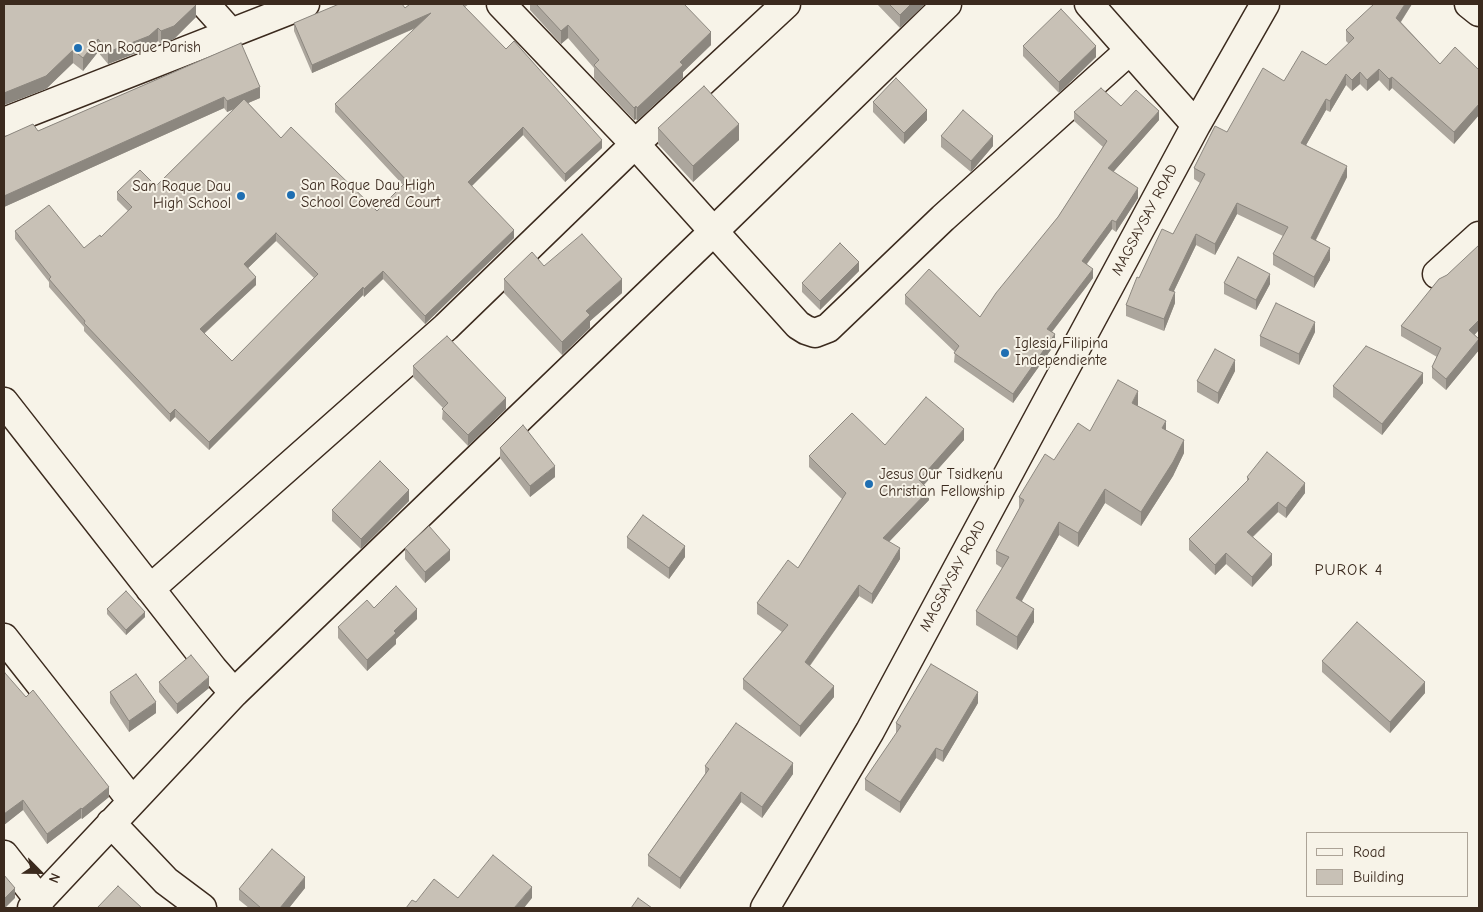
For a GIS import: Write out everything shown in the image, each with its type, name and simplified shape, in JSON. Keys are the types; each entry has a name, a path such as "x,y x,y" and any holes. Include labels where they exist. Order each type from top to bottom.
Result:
{"street":[{"path":"205,4 230,33"},
{"path":"4,122 305,4"},
{"path":"501,4 635,144 798,325 815,333 828,328 943,218 1130,50"},
{"path":"150,589 446,327 635,144 786,4"},
{"path":"4,855 36,904 234,693 714,231 946,4"},
{"path":"1089,4 1196,125"},
{"name":"MAGSAYSAY ROAD","path":"764,908 870,731 1196,125 1265,4"},
{"path":"1469,4 1479,12"},
{"path":"1438,274 1479,236"},
{"path":"4,402 213,669 234,693"},
{"path":"4,638 132,801"},
{"path":"111,824 166,881 202,908"}],"building":[{"path":"4,4 196,5 174,26 161,31 158,28 149,36 108,52 98,39 83,58 73,50 46,76 4,93"},
{"name":"San Roque Dau High School","path":"339,4 402,4 405,8 410,4 462,4 506,49 514,41 602,140 565,174 523,127 468,182 514,230 425,316 383,271 364,289 363,287 209,442 175,409 170,414 84,323 85,321 49,279 51,277 15,231 49,205 84,248 100,235 101,237 132,207 117,192 140,170 156,186 244,99 281,138 291,127 377,211 407,181 335,104 431,13 312,65 294,23","holes":["276,233 318,274 232,361 200,329 256,277 244,264"]},
{"path":"536,4 684,4 711,32 680,62 683,65 637,108 636,106 634,108 594,65 599,60 568,25 561,31"},
{"path":"889,4 911,4 900,15"},
{"path":"1374,4 1405,4 1396,18 1440,64 1455,47 1479,70 1479,104 1454,132 1392,77 1389,79 1379,69 1367,80 1360,72 1352,80 1346,74 1330,101 1326,99 1301,143 1347,166 1311,238 1330,248 1314,277 1273,254 1288,227 1237,203 1215,244 1196,234 1169,290 1175,292 1164,319 1126,305 1137,277 1139,278 1162,229 1173,234 1205,174 1194,168 1215,126 1227,132 1263,68 1284,81 1302,51 1326,65 1354,38 1346,30"},
{"path":"1061,9 1096,46 1059,82 1023,46"},
{"path":"241,43 260,87 227,101 224,97 4,196 4,137 33,124 38,131"},
{"path":"896,78 927,110 904,133 873,102"},
{"path":"704,86 739,124 693,166 658,128"},
{"path":"1101,88 1121,106 1136,90 1159,111 1108,168 1138,188 1116,222 1112,220 1082,261 1093,269 1047,329 1055,334 1013,394 954,353 959,346 905,295 929,269 980,317 996,293 1058,217 1107,141 1074,112"},
{"path":"963,110 993,136 971,161 941,136"},
{"path":"582,234 622,279 586,311 590,315 562,342 504,279 532,252 544,266"},
{"path":"840,243 859,262 820,301 802,283"},
{"path":"1479,245 1479,320 1469,330 1479,339 1446,379 1432,367 1441,348 1401,326 1439,279 1447,275"},
{"path":"1238,257 1270,274 1256,300 1224,283"},
{"path":"1276,303 1315,322 1299,354 1260,336"},
{"path":"447,336 506,398 468,435 442,409 448,403 413,366"},
{"path":"1366,346 1423,373 1382,424 1333,386"},
{"path":"1215,349 1235,360 1218,393 1197,381"},
{"path":"1118,380 1138,391 1132,403 1166,421 1162,428 1184,440 1173,462 1141,512 1105,489 1078,533 1059,522 1016,598 1034,609 1017,637 976,611 1009,557 996,551 1024,500 1019,497 1045,454 1054,460 1078,423 1090,431"},
{"path":"926,397 964,429 919,480 929,490 883,538 900,548 872,594 859,585 805,662 834,686 800,726 743,679 788,625 757,603 788,560 798,568 846,493 809,456 852,413 885,445"},
{"path":"523,425 555,466 530,486 500,448"},
{"path":"1267,452 1305,483 1286,508 1278,502 1247,532 1272,554 1252,577 1226,553 1215,565 1189,539 1249,479 1247,477"},
{"path":"380,461 409,490 361,539 332,510"},
{"path":"643,515 685,546 669,568 627,537"},
{"path":"429,526 450,550 425,572 405,548"},
{"path":"396,586 417,609 394,631 396,633 367,660 338,627 367,600 374,608"},
{"path":"126,591 145,612 126,630 107,609"},
{"path":"1357,622 1425,682 1390,722 1322,661"},
{"path":"191,655 209,677 177,704 159,682"},
{"path":"931,664 978,692 943,751 936,748 900,802 865,779 901,726 896,723"},
{"path":"5,673 26,697 33,690 109,787 47,834 23,800 4,814"},
{"path":"136,674 156,702 129,721 110,692"},
{"path":"736,723 793,763 762,807 741,792 680,878 648,855 709,769 705,766"},
{"path":"272,849 305,877 280,908 261,908 239,889"},
{"path":"493,855 532,887 514,908 406,908 412,900 416,902 434,879 458,898"},
{"path":"4,875 15,888 4,899"},
{"path":"118,886 142,908 97,908"},
{"path":"638,898 652,908 631,908"}],"place":[{"name":"San Roque Parish","path":"78,48"},
{"name":"San Roque Dau High School Covered Court","path":"291,195"},
{"name":"San Roque Dau High School","path":"241,196"},
{"name":"Iglesia Filipina Independiente","path":"1005,353"},
{"name":"Jesus Our Tsidkenu Christian Fellowship","path":"869,484"}],"district":[{"name":"PUROK 4","path":"1349,570"}]}
